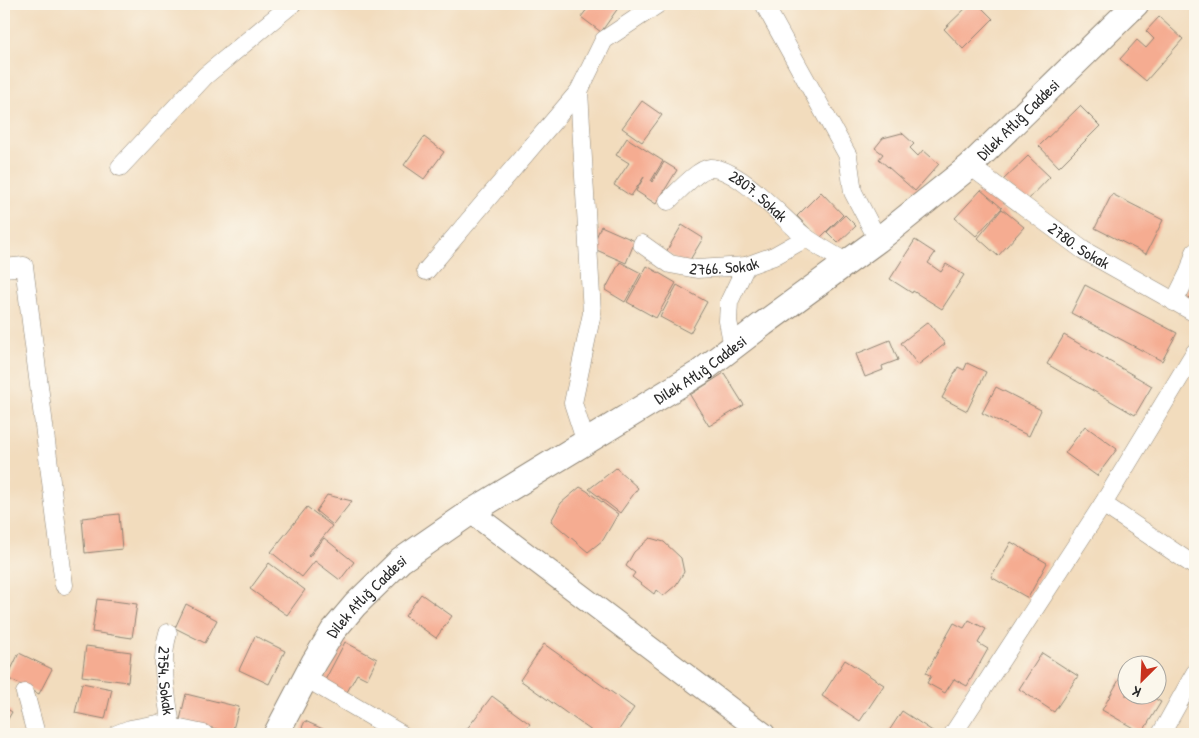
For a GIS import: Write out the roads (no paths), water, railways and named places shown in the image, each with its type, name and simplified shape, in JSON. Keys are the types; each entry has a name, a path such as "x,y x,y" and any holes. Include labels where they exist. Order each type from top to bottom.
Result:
{"main road":[{"name":"Dilek Atlığ Caddesi","path":"276,734 333,631 377,581 400,561 471,512 699,373 878,240 970,166 1136,4"}],"street":[{"path":"120,167 205,76 292,4"},
{"path":"426,270 579,91 604,40 658,4"},
{"path":"764,4 848,156 853,192 878,240"},
{"path":"579,91 592,314 573,403 586,443"},
{"name":"2780. Sokak","path":"970,166 1083,250 1195,313"},
{"name":"2807. Sokak","path":"668,201 696,175 708,168 723,170 737,177 806,238 847,263"},
{"name":"2766. Sokak","path":"642,244 670,264 697,269 746,266 774,256 806,238"},
{"path":"1174,302 1189,272 1195,252"},
{"path":"4,268 24,266 64,585"},
{"path":"733,348 728,321 729,302 746,266"},
{"path":"953,734 1103,504 1195,352"},
{"path":"1103,504 1195,566"},
{"path":"471,512 756,732"},
{"name":"2754. Sokak","path":"168,633 164,646 164,661 170,727"},
{"path":"1161,734 1195,673"},
{"path":"306,678 401,734"},
{"path":"25,693 36,734"},
{"path":"117,734 130,729 157,724 204,734"}]}
